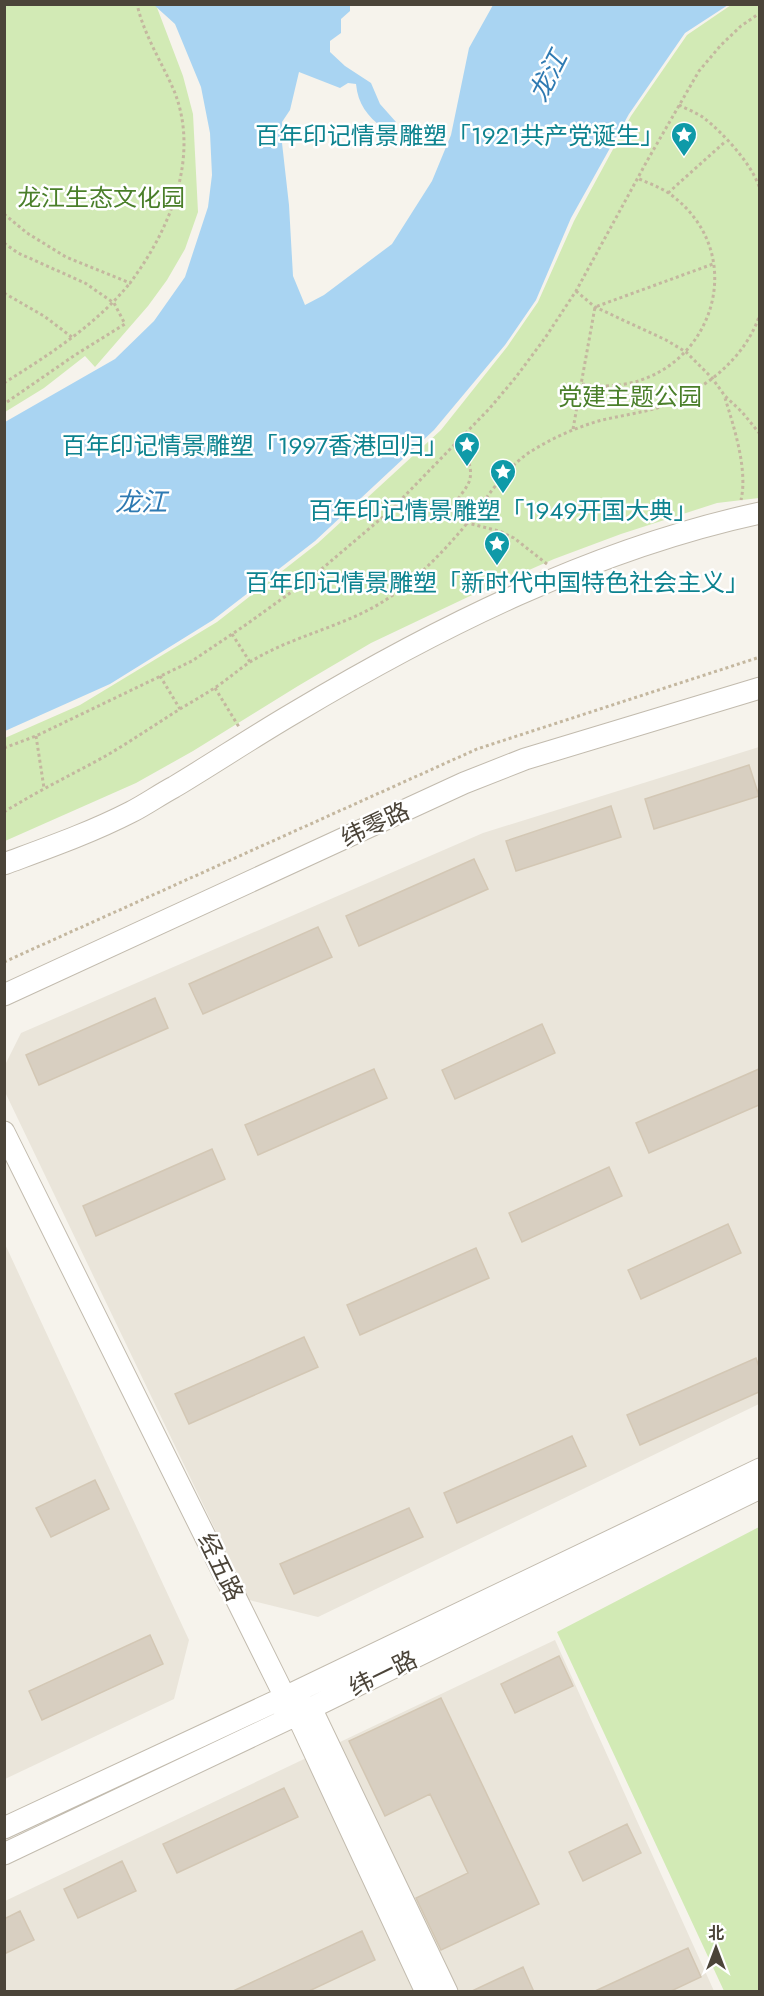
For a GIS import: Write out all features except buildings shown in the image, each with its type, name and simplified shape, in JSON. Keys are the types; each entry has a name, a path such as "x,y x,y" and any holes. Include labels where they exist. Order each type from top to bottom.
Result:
{"street":[{"path":"4,864 131,812 380,664 487,609 599,561 759,513"},
{"name":"纬零路","path":"4,983 384,805 461,773 522,751 737,687 759,678"},
{"name":"纬零路","path":"4,995 464,783 525,759 759,688"},
{"name":"经五路","path":"4,1132 280,1699"},
{"path":"4,1154 280,1699 304,1712 447,1992"},
{"name":"纬一路","path":"4,1828 280,1699 759,1468"},
{"name":"纬一路","path":"4,1854 304,1712 759,1488"},
{"path":"304,1712 426,1992"}],"path":[{"path":"4,381 11,379 73,338 114,303 148,258 163,230 178,186 184,156 183,133 177,99 137,4"},
{"path":"4,748 36,736 192,661 311,578 390,511 458,442 516,377 576,291 699,70 741,26 759,14"},
{"path":"679,105 704,117 738,152 757,180 759,189"},
{"path":"668,193 726,141"},
{"path":"582,384 615,387 646,380 674,364 696,340 709,311 714,280 713,264 709,248 695,220 668,193 637,178"},
{"path":"4,214 27,233 66,258 130,283"},
{"path":"4,243 18,253 85,283 114,303 125,324 4,404"},
{"path":"595,307 713,264"},
{"path":"576,291 595,307 666,340 686,352 712,378 759,434"},
{"path":"4,293 44,316 73,338"},
{"path":"573,429 595,307"},
{"path":"4,812 44,788 103,758 215,688 250,662 303,636 372,609 412,581 467,523 513,466 531,452 573,429 657,408 683,396 712,378 736,357 758,323 759,314"},
{"path":"725,396 733,423 742,473 743,491 736,519"},
{"path":"458,442 466,452 470,481 453,507 452,514 456,520 499,531 514,538 562,576"},
{"path":"232,634 250,662"},
{"path":"4,962 477,749 759,657"},
{"path":"160,676 180,709"},
{"path":"215,688 248,742"},
{"path":"36,736 44,788"}],"shaded area":[{"path":"759,747 759,1404 318,1617 249,1600 5,1092 5,1065 21,1033 483,833"},
{"path":"4,1242 189,1640 174,1699 5,1779"},
{"path":"555,1640 714,1991 5,1992 5,1901"}],"green space":[{"name":"龙江生态文化园","path":"4,5 156,5 183,76 193,114 198,212 185,249 167,280 148,306 95,367 85,356 44,388 5,412"},
{"name":"党建主题公园","path":"731,5 759,5 759,498 717,503 621,534 554,559 470,596 371,643 136,783 5,841 5,738 80,705 217,622 318,543 441,430 507,347 538,302 574,221 631,116 687,35"},
{"path":"759,1527 759,1991 724,1991 557,1632"}],"water":[{"name":"龙江","path":"154,5 350,5 350,11 341,19 341,33 330,41 330,52 345,66 371,83 380,104 396,122 383,128 372,119 361,104 356,84 348,83 340,88 299,72 290,110 282,122 282,143 289,205 293,276 305,305 324,295 392,244 432,181 451,135 469,48 493,5 728,5 685,33 629,114 571,218 536,300 505,345 434,430 315,541 213,620 110,684 5,731 5,422 115,359 154,321 185,277 208,207 212,175 210,133 201,87 175,24"}],"place":[{"name":"百年印记情景雕塑「1921共产党诞生」","path":"684,158"},
{"name":"百年印记情景雕塑「1997香港回归」","path":"467,468"},
{"name":"百年印记情景雕塑「1949开国大典」","path":"503,495"},
{"name":"百年印记情景雕塑「新时代中国特色社会主义」","path":"497,567"}]}
